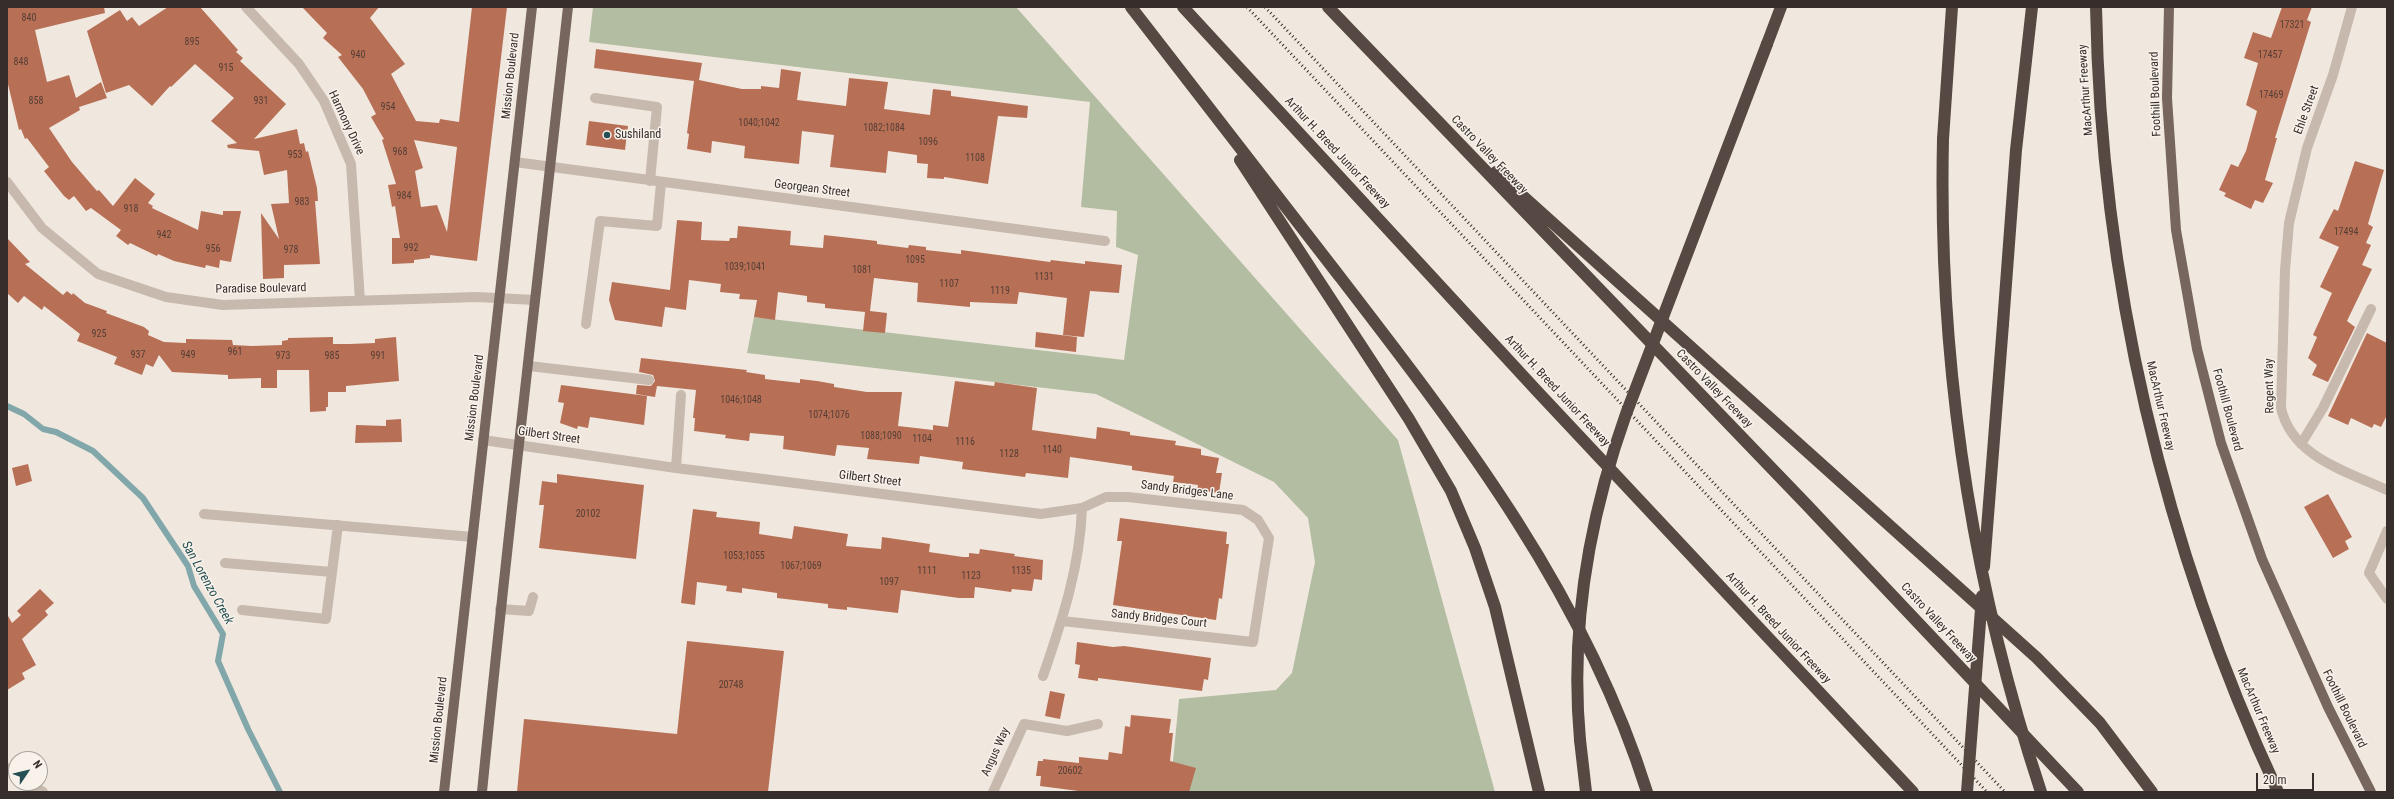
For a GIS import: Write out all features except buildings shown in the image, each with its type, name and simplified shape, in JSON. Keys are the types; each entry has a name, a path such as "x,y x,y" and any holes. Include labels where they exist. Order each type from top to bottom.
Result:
{"highway":[{"path":"1131,7 1401,356 1466,442 1511,508 1564,598 1602,675 1629,738 1646,792"},
{"name":"Arthur H. Breed Junior Freeway","path":"1183,7 1537,391 1913,792"},
{"name":"Castro Valley Freeway","path":"1328,7 1800,498 2078,792"},
{"path":"1586,792 1580,740 1578,686 1582,607 1591,538 1606,474 1626,414 1781,7"},
{"path":"1952,7 1943,138 1945,294 1952,378 1963,468 1976,546 1993,628 2015,709 2041,792"},
{"path":"1967,792 2016,150 2032,7"},
{"name":"MacArthur Freeway","path":"2096,7 2101,115 2110,207 2122,291 2146,409 2168,498 2200,601 2244,716 2278,792"},
{"path":"1168,56 1214,121 1364,350 1420,437 1451,491 1475,548 1499,621 1539,792"},
{"path":"1423,107 2037,658 2100,723 2152,792"}],"main road":[{"name":"Mission Boulevard","path":"444,792 532,7"},
{"path":"482,792 500,609 518,445 529,366 568,7"},
{"name":"Foothill Boulevard","path":"2169,7 2167,98 2176,230 2188,307 2221,443 2262,560 2328,707 2371,792"}],"street":[{"name":"Harmony Drive","path":"246,7 299,64 324,101 351,164 360,300"},
{"name":"Ehle Street","path":"2289,223 2307,148 2333,75 2352,7"},
{"path":"595,98 657,107 650,181"},
{"name":"Georgean Street","path":"515,162 661,183 1105,241"},
{"name":"Paradise Boulevard","path":"7,182 42,228 98,274 166,297 222,305 500,297 535,300"},
{"path":"586,324 600,221 657,226 661,183"},
{"name":"Regent Way","path":"2289,223 2285,270 2281,408 2285,424 2301,444 2324,460 2387,490"},
{"path":"2301,444 2323,408 2371,309"},
{"path":"529,366 648,380"},
{"path":"676,468 681,394"},
{"name":"Gilbert Street","path":"483,440 676,468 1041,514 1082,508"},
{"name":"Sandy Bridges Lane","path":"1082,508 1106,497 1128,497 1243,510 1258,520 1269,538 1253,642"},
{"path":"1043,676 1072,587 1081,536 1082,508"},
{"path":"204,514 473,537"},
{"path":"242,610 326,619 338,525"},
{"path":"2387,531 2369,573 2387,599"},
{"path":"225,563 332,572"},
{"path":"500,609 529,611 533,597"},
{"name":"Sandy Bridges Court","path":"1062,621 1253,642"},
{"name":"Angus Way","path":"993,792 1024,724 1067,731 1098,724"}],"green space":[{"path":"593,7 1016,7 1398,440 1495,792 1170,792 1179,699 1276,690 1292,673 1315,562 1308,518 1274,482 1096,394 747,353 754,317 1124,360 1138,255 1116,247 1117,211 1081,207 1090,102 589,42"}],"waterway":[{"name":"San Lorenzo Creek","path":"7,406 24,414 43,429 56,432 93,451 143,498 188,566 194,586 223,634 218,661 248,729 280,792"}],"railway":[{"path":"1247,7 1987,792"},
{"path":"1265,7 2005,792"}],"place":[{"name":"Sushiland","path":"607,135"}]}
